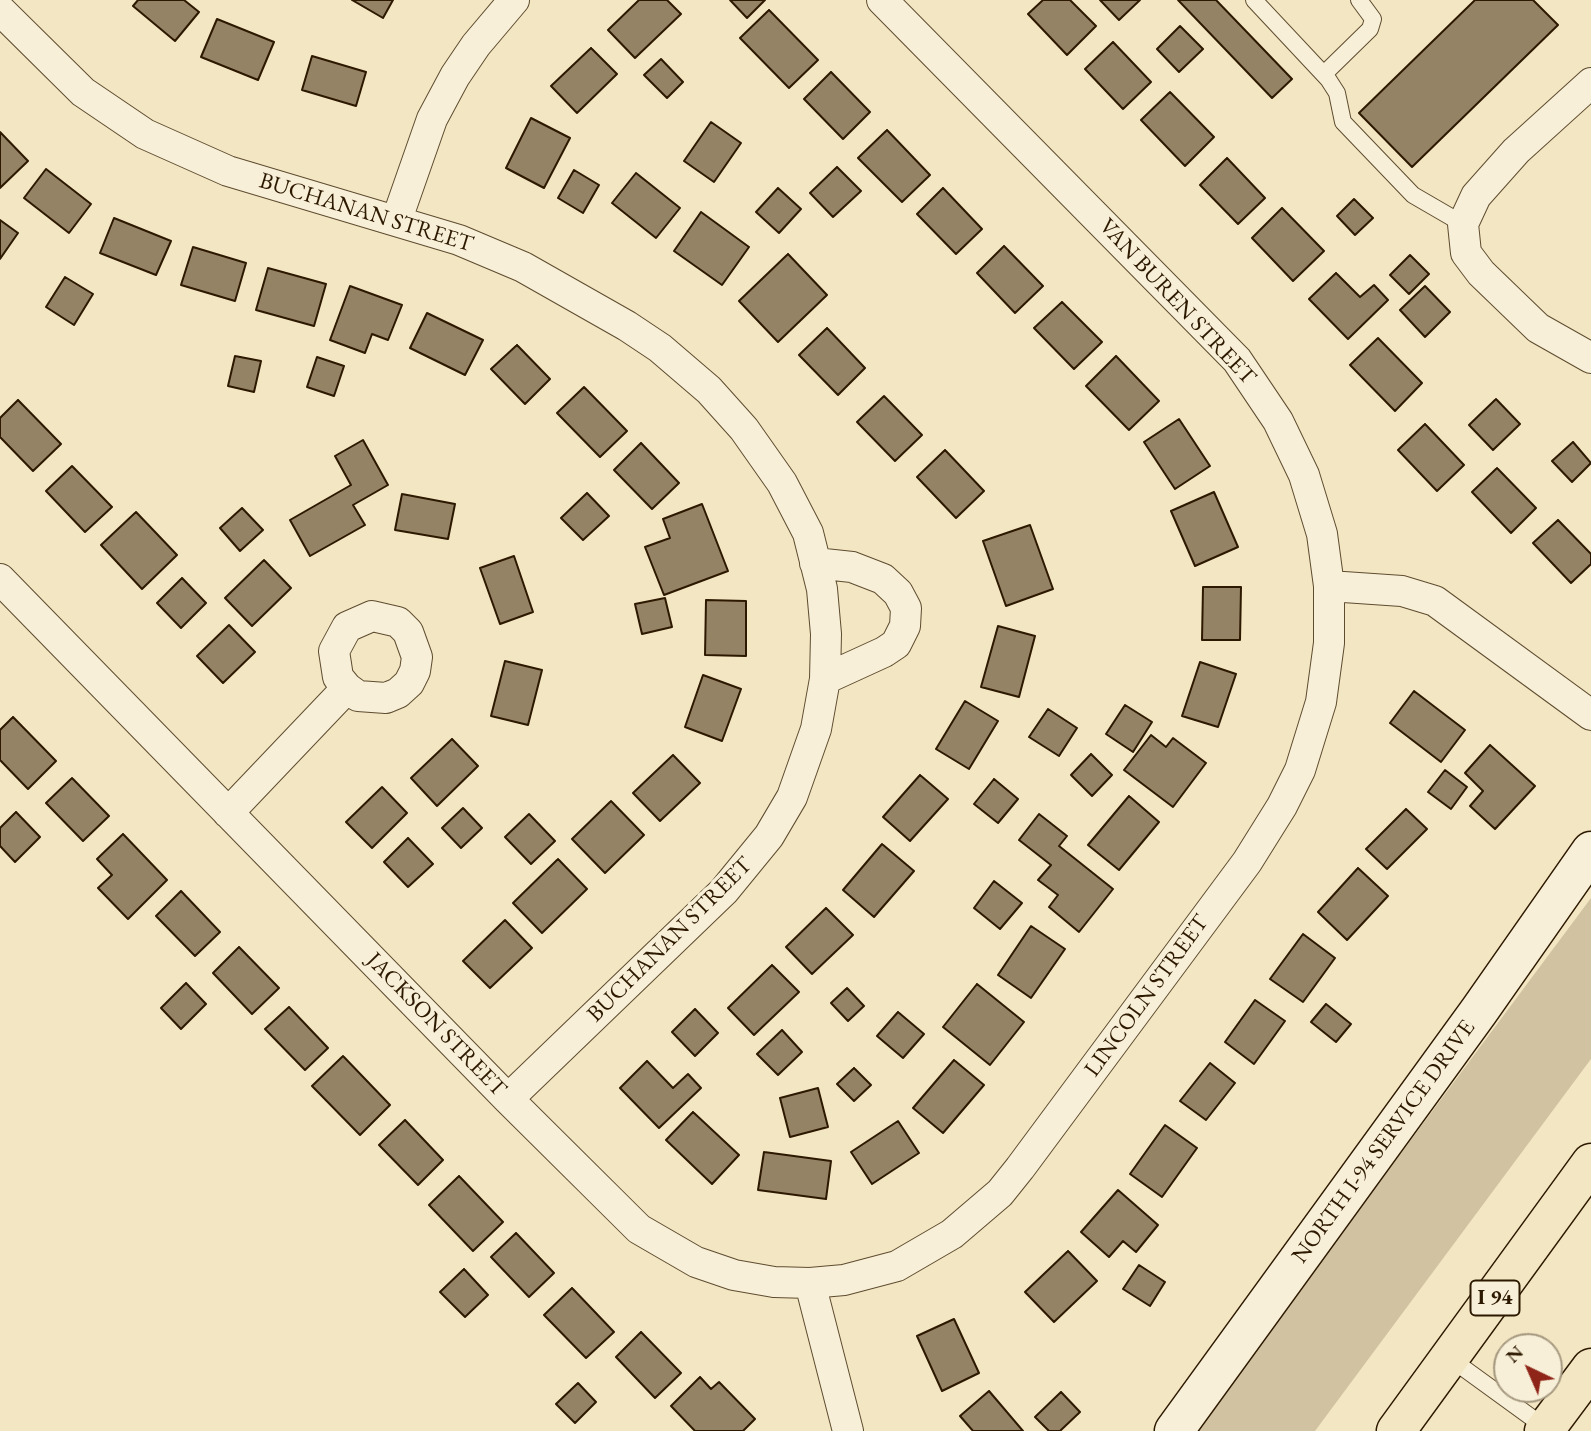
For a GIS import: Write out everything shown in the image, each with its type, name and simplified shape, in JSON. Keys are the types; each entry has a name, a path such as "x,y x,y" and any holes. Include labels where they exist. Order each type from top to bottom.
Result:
{"highway":[{"name":"I 94","path":"1396,1431 1451,1359 1591,1163"},
{"path":"1545,1429 1591,1368"}],"street":[{"path":"397,219 418,153 450,86 476,45 514,0"},
{"name":"VAN BUREN STREET","path":"882,0 1237,360 1278,421 1304,475 1322,534 1329,586"},
{"name":"BUCHANAN STREET","path":"0,10 83,92 145,134 228,171 397,219 459,240 523,267 586,301 660,348 709,390 744,429 782,483 808,533 826,634 825,679 816,729 792,797 749,863 508,1099"},
{"path":"1591,83 1516,151 1476,196 1463,224 1466,253 1482,273 1538,328 1591,358"},
{"path":"815,563 852,567 883,579 906,608 905,626 896,644 825,679"},
{"name":"JACKSON STREET","path":"0,579 508,1099 639,1229 696,1262 734,1275 774,1282 810,1283"},
{"path":"1329,586 1402,591 1435,601 1591,715"},
{"name":"LINCOLN STREET","path":"810,1283 874,1273 925,1252 978,1215 1020,1168 1247,862 1282,806 1300,770 1321,702 1329,642 1329,586"},
{"path":"228,813 347,688"},
{"name":"NORTH I-94 SERVICE DRIVE","path":"1174,1431 1479,1011 1591,851"},
{"path":"810,1283 848,1431"}],"lane":[{"path":"1254,0 1324,74 1337,93 1343,122 1413,195 1463,224"},
{"path":"1324,74 1370,29 1373,19 1359,0"},
{"path":"1451,1359 1545,1429"}],"shaded area":[{"path":"1591,898 1591,1059 1315,1431 1194,1431"}],"building":[{"path":"138,0 184,0 199,12 175,41 133,6"},
{"path":"352,0 393,0 383,18"},
{"path":"639,0 667,0 681,14 635,58 608,30"},
{"path":"730,0 765,0 747,18"},
{"path":"1043,0 1070,0 1096,26 1067,55 1028,14"},
{"path":"1100,0 1140,0 1119,20"},
{"path":"1178,0 1216,0 1292,79 1272,98"},
{"path":"1475,0 1533,0 1558,25 1412,167 1359,113"},
{"path":"769,10 818,60 789,88 740,38"},
{"path":"217,19 274,42 258,80 201,57"},
{"path":"1180,26 1203,49 1179,72 1157,49"},
{"path":"1113,42 1151,82 1123,109 1085,69"},
{"path":"591,48 617,74 577,113 551,86"},
{"path":"312,56 366,72 356,106 302,90"},
{"path":"661,59 683,82 667,98 644,75"},
{"path":"831,72 870,112 843,139 804,99"},
{"path":"1170,92 1214,137 1185,166 1141,120"},
{"path":"531,118 570,138 544,188 506,168"},
{"path":"711,122 741,143 714,182 684,161"},
{"path":"887,130 930,175 902,202 858,158"},
{"path":"0,132 28,161 0,188"},
{"path":"1227,158 1265,198 1238,224 1200,185"},
{"path":"837,167 861,191 833,217 810,193"},
{"path":"46,169 91,204 69,233 24,198"},
{"path":"574,170 599,185 583,213 558,198"},
{"path":"636,173 680,208 656,238 612,203"},
{"path":"778,188 801,209 779,233 756,212"},
{"path":"943,188 982,229 956,254 917,214"},
{"path":"1354,199 1373,218 1355,235 1337,216"},
{"path":"1282,208 1324,251 1293,281 1252,238"},
{"path":"701,212 749,247 722,285 674,251"},
{"path":"114,218 171,241 156,275 100,253"},
{"path":"0,220 18,233 0,259"},
{"path":"1004,246 1043,286 1015,313 977,273"},
{"path":"193,247 246,263 235,301 181,285"},
{"path":"788,254 827,295 778,342 739,301"},
{"path":"1410,255 1429,274 1409,294 1390,275"},
{"path":"268,268 326,284 314,326 256,310"},
{"path":"1336,273 1360,297 1374,285 1388,300 1348,339 1309,299"},
{"path":"65,277 93,294 74,325 46,307"},
{"path":"350,286 402,305 388,340 372,334 365,353 330,340"},
{"path":"1425,286 1450,312 1425,337 1400,310"},
{"path":"1062,302 1102,342 1074,369 1034,328"},
{"path":"427,313 483,340 465,375 410,348"},
{"path":"827,328 865,368 838,395 799,355"},
{"path":"1378,338 1422,383 1395,411 1350,365"},
{"path":"517,345 550,379 525,404 491,369"},
{"path":"235,356 261,361 254,392 228,386"},
{"path":"1116,356 1159,401 1129,430 1086,386"},
{"path":"317,357 344,366 334,396 307,387"},
{"path":"584,387 627,431 600,457 557,413"},
{"path":"884,396 922,435 895,461 857,422"},
{"path":"1496,399 1520,424 1493,450 1469,425"},
{"path":"18,400 61,444 33,471 0,437 0,418"},
{"path":"1179,419 1210,466 1175,489 1144,442"},
{"path":"1425,424 1464,465 1437,491 1398,450"},
{"path":"363,440 388,485 353,505 365,525 310,556 290,520 351,485 335,456"},
{"path":"1573,442 1591,463 1572,482 1552,461"},
{"path":"641,443 679,483 652,509 614,470"},
{"path":"945,450 984,491 956,518 917,477"},
{"path":"72,466 112,507 85,532 46,491"},
{"path":"1497,468 1536,508 1511,533 1472,492"},
{"path":"1214,492 1238,547 1195,566 1171,511"},
{"path":"587,493 609,516 583,540 561,518"},
{"path":"402,494 455,504 448,539 395,530"},
{"path":"702,504 728,571 664,595 645,547 670,538 663,519"},
{"path":"242,508 263,530 240,551 220,528"},
{"path":"136,512 177,555 142,589 101,545"},
{"path":"1558,520 1591,554 1591,564 1571,583 1533,543"},
{"path":"1030,525 1053,589 1006,606 983,541"},
{"path":"514,556 533,612 500,624 480,568"},
{"path":"264,560 291,588 252,626 225,598"},
{"path":"182,578 206,603 181,628 157,603"},
{"path":"1203,587 1241,587 1240,640 1202,640"},
{"path":"665,598 672,627 642,634 635,604"},
{"path":"706,600 746,601 746,656 705,655"},
{"path":"229,625 255,652 223,683 197,656"},
{"path":"998,626 1035,636 1019,697 981,687"},
{"path":"505,661 542,670 528,725 491,716"},
{"path":"1200,662 1236,674 1218,727 1182,716"},
{"path":"703,675 741,689 722,741 685,727"},
{"path":"1414,691 1465,730 1441,762 1390,723"},
{"path":"965,701 998,721 969,769 936,749"},
{"path":"1125,705 1152,722 1133,752 1106,734"},
{"path":"1048,709 1077,728 1059,756 1029,737"},
{"path":"13,717 56,761 28,789 0,760 0,730"},
{"path":"1151,735 1166,747 1173,738 1206,763 1173,807 1124,770"},
{"path":"452,739 478,766 437,806 411,778"},
{"path":"1490,745 1535,786 1495,829 1470,806 1483,791 1465,773"},
{"path":"1091,754 1112,775 1092,796 1071,775"},
{"path":"673,755 700,783 660,821 633,793"},
{"path":"1445,770 1467,787 1451,809 1428,792"},
{"path":"920,775 948,799 910,841 883,817"},
{"path":"72,778 109,816 83,841 46,803"},
{"path":"994,779 1018,799 998,823 974,804"},
{"path":"382,787 407,813 372,848 346,822"},
{"path":"1129,796 1159,822 1119,870 1088,845"},
{"path":"611,801 644,835 605,873 572,839"},
{"path":"463,808 482,828 461,848 442,828"},
{"path":"1406,809 1427,829 1387,869 1366,849"},
{"path":"16,812 40,837 15,862 0,846 0,828"},
{"path":"529,814 555,841 531,864 505,837"},
{"path":"1039,814 1067,836 1059,846 1113,889 1079,932 1049,907 1058,895 1038,880 1051,865 1019,840"},
{"path":"123,834 167,880 128,919 98,888 112,875 97,859"},
{"path":"408,838 433,864 408,887 384,862"},
{"path":"882,844 914,871 874,917 843,890"},
{"path":"558,859 587,889 542,933 513,903"},
{"path":"1358,868 1388,896 1347,940 1318,912"},
{"path":"994,881 1022,903 1000,929 974,908"},
{"path":"181,891 220,932 195,956 156,916"},
{"path":"826,908 853,935 812,974 786,947"},
{"path":"505,920 532,948 490,988 463,961"},
{"path":"1031,926 1065,949 1031,998 998,975"},
{"path":"1303,934 1335,958 1303,1002 1270,979"},
{"path":"239,947 279,988 252,1014 213,973"},
{"path":"772,965 799,992 754,1035 728,1008"},
{"path":"186,983 206,1004 181,1029 161,1008"},
{"path":"977,984 1024,1022 990,1065 943,1027"},
{"path":"847,988 864,1006 848,1021 831,1003"},
{"path":"1255,1000 1285,1021 1254,1064 1225,1042"},
{"path":"1326,1004 1351,1024 1336,1042 1311,1022"},
{"path":"289,1007 328,1048 305,1070 265,1029"},
{"path":"695,1009 718,1033 695,1056 672,1032"},
{"path":"898,1012 924,1034 903,1058 877,1036"},
{"path":"782,1030 802,1052 778,1075 757,1054"},
{"path":"343,1056 390,1105 360,1135 312,1086"},
{"path":"954,1060 984,1085 943,1133 913,1108"},
{"path":"647,1061 673,1088 688,1074 701,1088 659,1128 620,1088"},
{"path":"1210,1063 1235,1083 1206,1120 1180,1101"},
{"path":"854,1068 871,1085 854,1101 837,1084"},
{"path":"818,1088 828,1127 790,1137 780,1098"},
{"path":"693,1112 739,1155 712,1184 666,1140"},
{"path":"405,1120 443,1160 418,1185 379,1145"},
{"path":"898,1121 919,1153 872,1184 851,1152"},
{"path":"1165,1125 1197,1148 1162,1197 1130,1174"},
{"path":"764,1152 831,1161 826,1199 758,1190"},
{"path":"459,1176 503,1222 473,1251 429,1205"},
{"path":"1118,1190 1158,1225 1136,1252 1123,1241 1109,1257 1081,1232"},
{"path":"516,1233 554,1273 529,1297 491,1257"},
{"path":"1068,1251 1097,1281 1054,1322 1025,1292"},
{"path":"1139,1265 1165,1282 1150,1306 1123,1289"},
{"path":"464,1269 488,1295 465,1317 440,1292"},
{"path":"572,1288 614,1332 586,1358 544,1315"},
{"path":"954,1319 979,1373 942,1391 917,1336"},
{"path":"641,1332 681,1373 655,1398 616,1357"},
{"path":"700,1377 711,1389 719,1382 755,1419 743,1431 695,1431 671,1406"},
{"path":"578,1383 596,1402 575,1423 556,1404"},
{"path":"989,1391 1023,1431 973,1431 960,1416"},
{"path":"1061,1392 1080,1412 1060,1431 1049,1431 1035,1417"}]}
